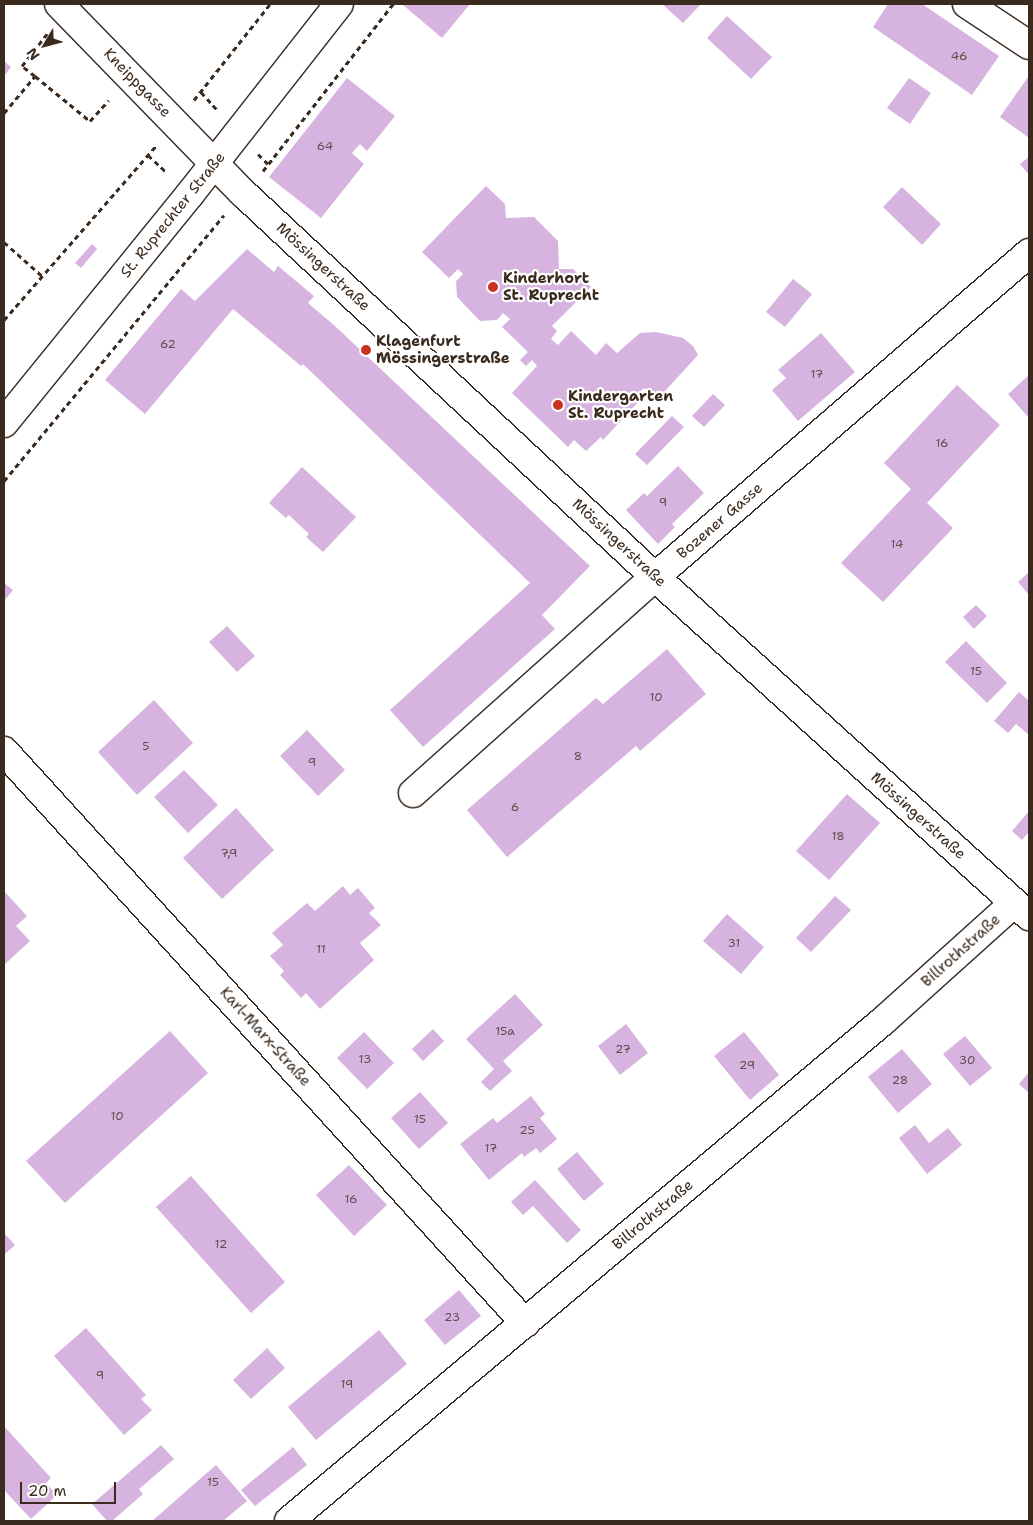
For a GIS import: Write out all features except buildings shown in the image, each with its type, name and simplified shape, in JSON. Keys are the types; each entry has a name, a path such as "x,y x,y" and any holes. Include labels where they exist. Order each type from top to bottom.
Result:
{"street":[{"name":"St. Ruprechter Straße","path":"4,423 215,163 339,4"},
{"path":"967,4 1029,45"},
{"name":"Kneippgasse","path":"62,7 215,163"},
{"name":"Mössingerstraße","path":"215,163 243,193 655,578 1022,910"},
{"name":"Bozener Gasse","path":"413,793 655,578 1029,253"},
{"name":"Karl-Marx-Straße","path":"4,751 525,1323"},
{"name":"Billrothstraße","path":"288,1521 883,1021 1022,910"}],"path":[{"path":"201,92 270,4"},
{"path":"268,164 393,4"},
{"path":"62,7 22,66 90,121 130,76"},
{"path":"4,112 35,76"},
{"path":"4,320 148,155"},
{"path":"4,481 218,221"},
{"path":"4,242 42,276"}],"place":[{"name":"Kinderhort St. Ruprecht","path":"493,287"},
{"name":"Klagenfurt Mössingerstraße","path":"366,350"},
{"name":"Kindergarten St. Ruprecht","path":"558,405"}]}
